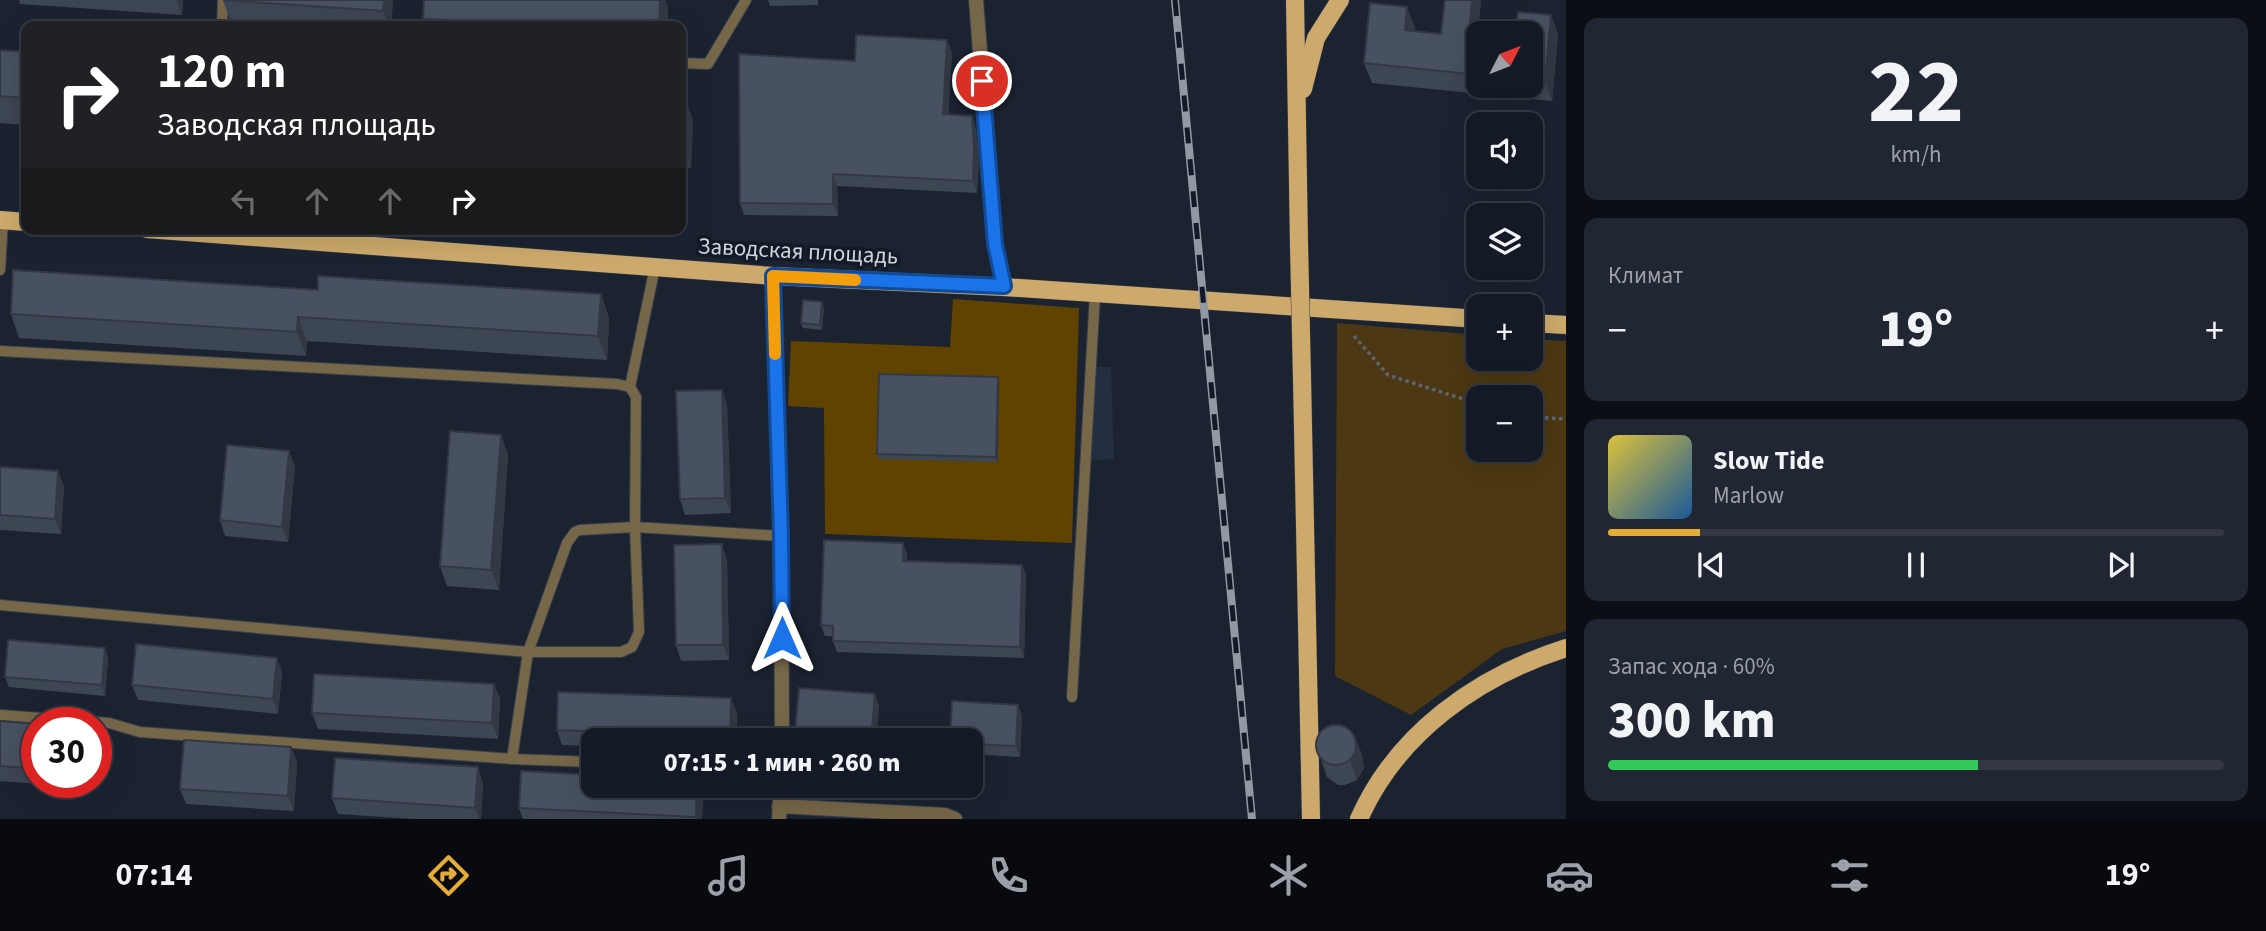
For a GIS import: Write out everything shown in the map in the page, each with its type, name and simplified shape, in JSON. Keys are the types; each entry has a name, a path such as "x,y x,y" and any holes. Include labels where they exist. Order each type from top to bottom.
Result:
{"main road":[{"path":"1294,0 1311,819"},
{"path":"1297,123 1306,71 1316,38 1340,0"},
{"path":"2,220 21,222"},
{"name":"Заводская площадь","path":"257,235 773,276 1004,286 1466,318"},
{"path":"1543,324 1566,325"},
{"path":"1359,819 1390,766 1418,734 1457,700 1502,673 1566,648"}],"street":[{"path":"976,0 995,244 1004,286"},
{"path":"773,276 781,536 782,728"},
{"path":"779,812 945,815 954,819"}],"lane":[{"path":"222,21 223,0"},
{"path":"686,63 708,64 746,0"},
{"path":"0,270 2,220"},
{"path":"0,606 528,652 621,652 632,646 639,632 635,527 636,397 630,387 655,267"},
{"path":"1072,696 1095,294"},
{"path":"0,351 617,384 630,387"},
{"path":"512,759 528,652 570,537 580,530 635,527 781,536"},
{"path":"0,715 109,723 140,732 581,762"}],"path":[{"path":"1354,336 1388,375 1466,400"},
{"path":"1543,418 1566,419"}],"shaded area":[{"path":"953,299 1079,308 1072,543 825,534 824,408 788,406 791,341 950,347"},
{"path":"1337,323 1466,334 1466,371 1543,371 1543,340 1566,341 1566,631 1502,649 1411,715 1335,676"},
{"path":"1088,367 1111,367 1114,459 1090,460"}],"building":[{"path":"223,0 384,0 383,11"},
{"path":"424,0 660,0 659,21 423,19"},
{"path":"1445,0 1472,0 1470,21 1466,21 1466,74 1364,63 1370,3 1407,7 1405,30 1441,34"},
{"path":"1518,12 1551,15 1545,81 1544,21 1517,21"},
{"path":"856,35 947,40 943,114 972,116 973,181 833,174 833,204 740,203 739,54 855,61"},
{"path":"0,50 21,52 21,98 0,96"},
{"path":"13,270 318,290 318,276 601,294 598,336 298,317 297,332 11,314"},
{"path":"803,300 822,302 820,325 801,323"},
{"path":"879,374 998,377 996,457 877,454"},
{"path":"722,390 725,498 680,499 676,391"},
{"path":"450,431 501,435 491,570 440,566"},
{"path":"227,445 289,451 282,527 220,520"},
{"path":"0,467 58,471 55,519 0,515"},
{"path":"824,540 903,543 903,561 1022,565 1020,647 833,641 833,626 821,625"},
{"path":"722,544 723,645 676,645 674,545"},
{"path":"8,640 105,648 102,685 5,677"},
{"path":"136,644 277,658 273,699 132,685"},
{"path":"314,674 494,684 492,723 312,713"},
{"path":"799,688 875,694 872,728 795,728"},
{"path":"558,692 731,698 730,728 557,730"},
{"path":"952,701 1018,705 1016,746 983,745 983,728 951,728"},
{"path":"0,721 21,723 21,768 0,766"},
{"path":"1336,725 1350,731 1356,745 1350,759 1336,765 1322,759 1316,745 1322,731"},
{"path":"184,740 291,747 288,796 180,789"},
{"path":"335,758 478,767 475,808 332,798"},
{"path":"521,771 581,774 581,798 697,798 696,817 519,808"}],"railway":[{"path":"1175,0 1252,819"}],"slow traffic":[{"path":"775,354 773,276 855,280"}],"route":[{"path":"782,638 773,276 1004,286 995,244 982,81"}]}
